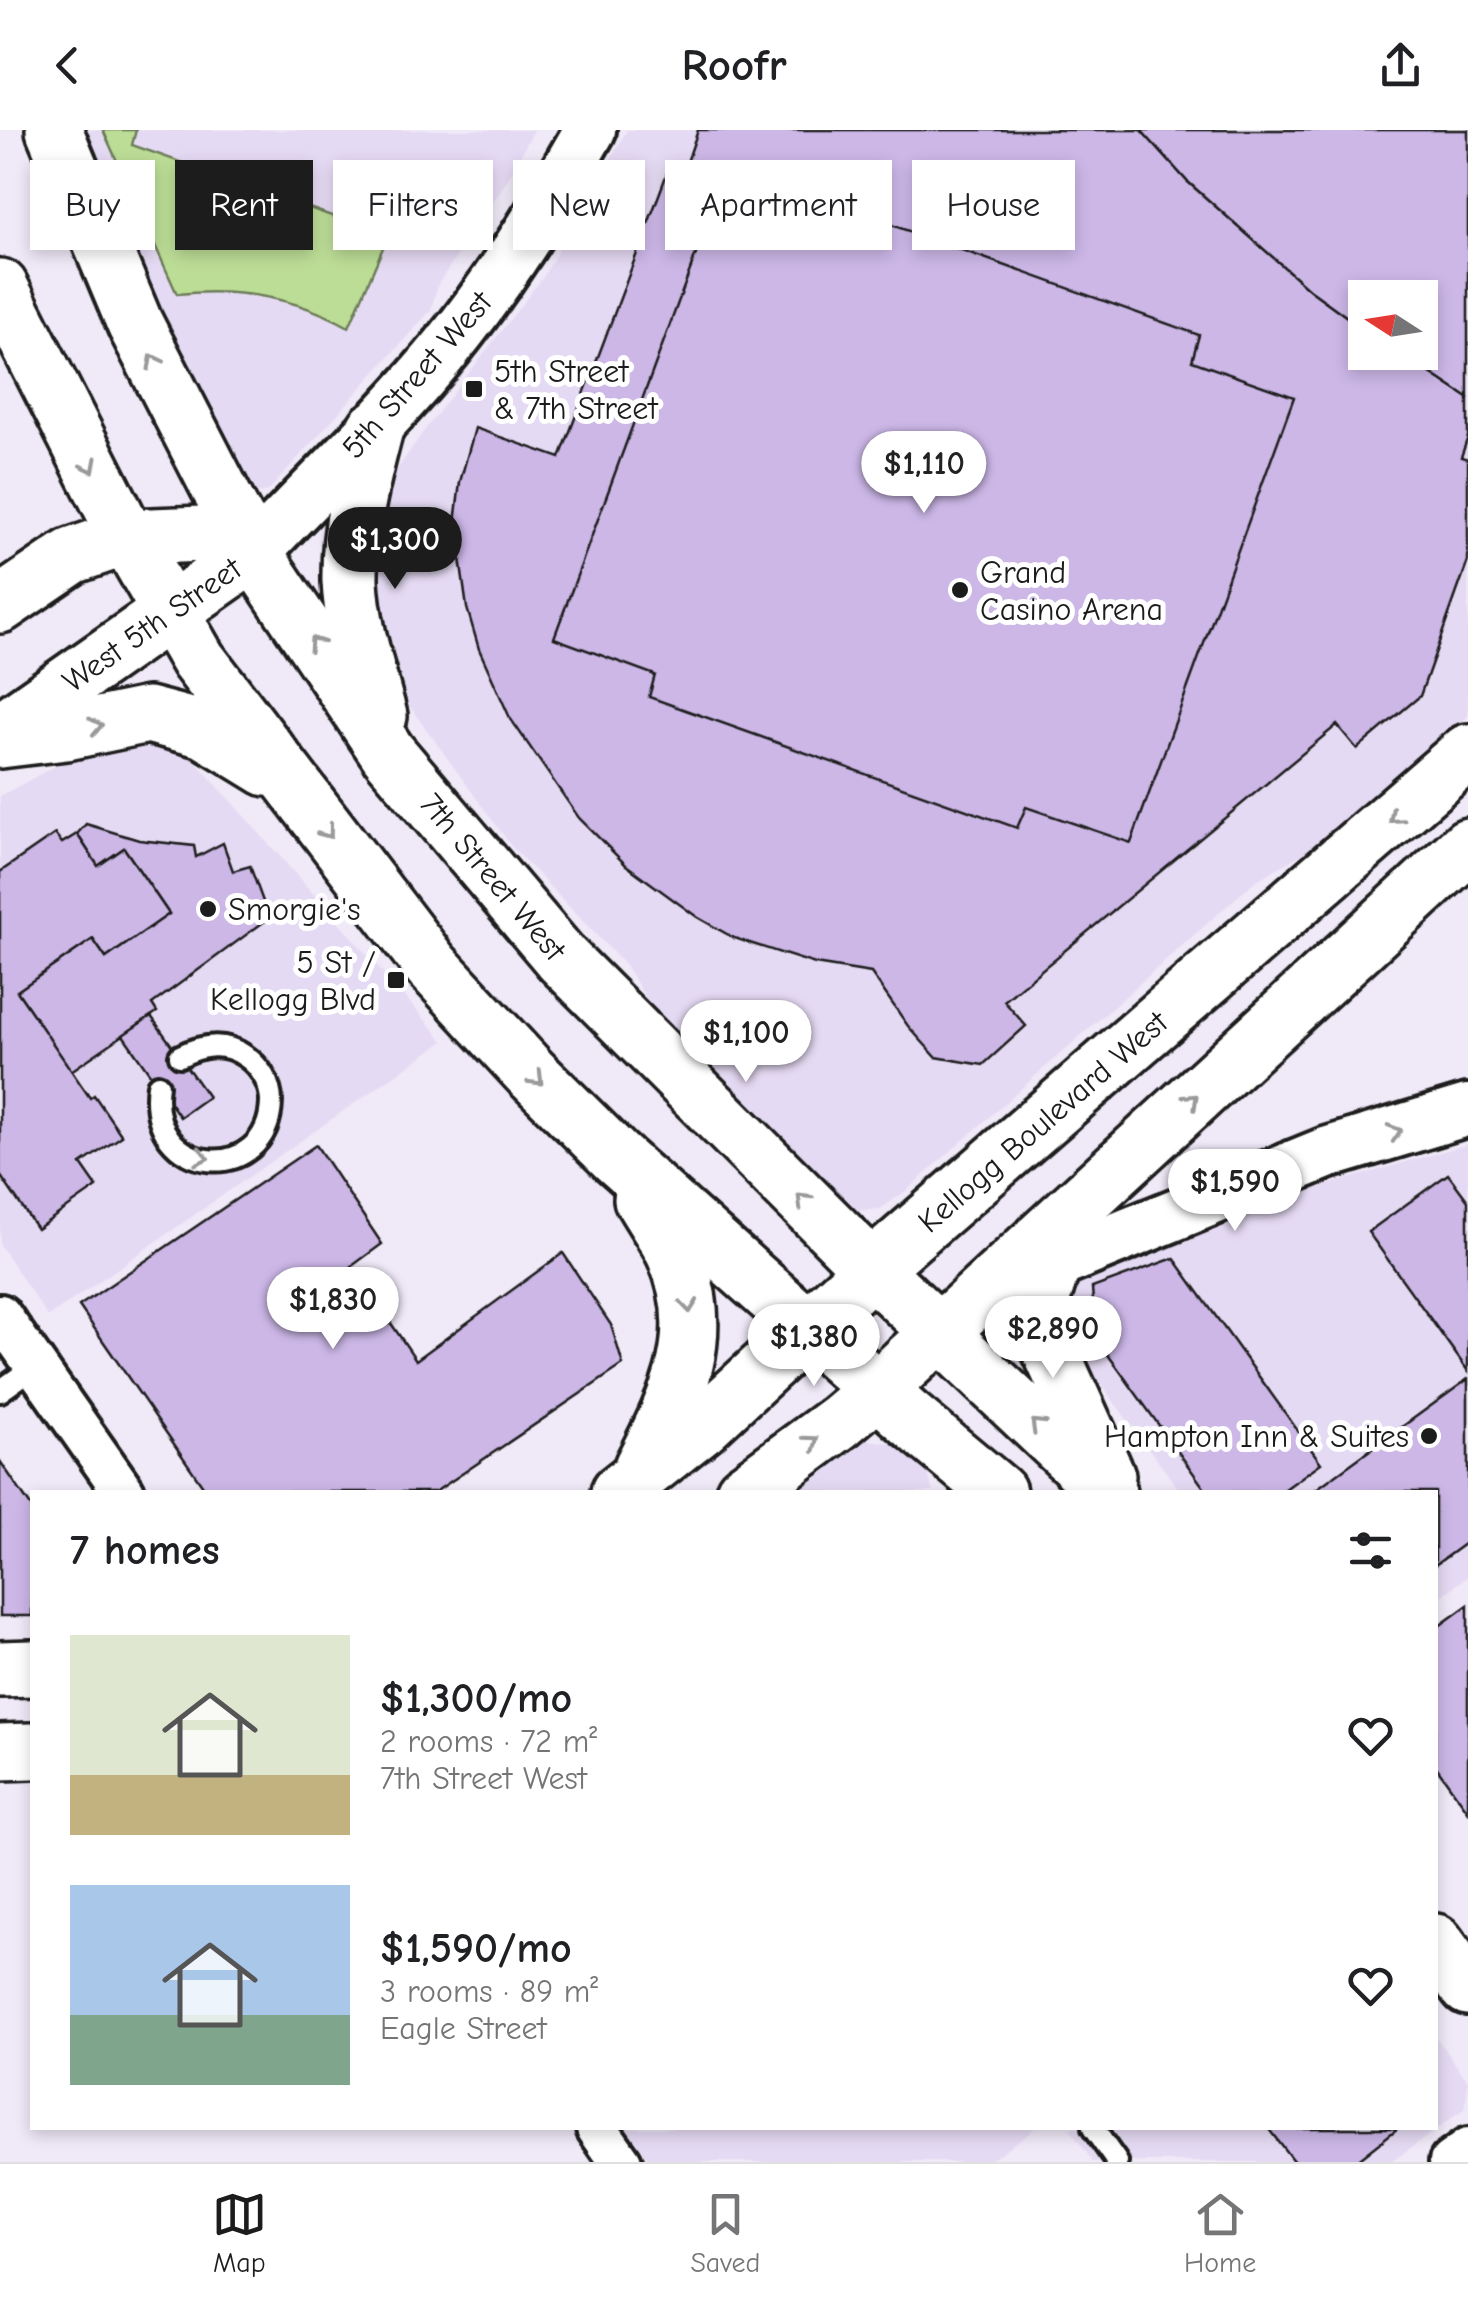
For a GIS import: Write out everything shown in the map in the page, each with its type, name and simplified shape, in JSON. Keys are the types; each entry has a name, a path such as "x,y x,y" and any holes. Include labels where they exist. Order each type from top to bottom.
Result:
{"main road":[{"name":"7th Street West","path":"54,130 136,324 254,553 388,753 562,960 872,1269 1109,1490"},
{"path":"0,287 127,537 198,660 430,965 616,1158 996,1490"},
{"path":"375,428 359,491 350,583 388,753"},
{"path":"0,606 72,556 127,537 204,534 254,553"},
{"name":"West 5th Street","path":"0,731 254,553"},
{"path":"0,740 66,732 148,715 205,730 292,782"},
{"name":"Kellogg Boulevard West","path":"628,1485 775,1362 808,1326 872,1269 1468,752"},
{"path":"747,1490 877,1390 1468,846"},
{"path":"616,1158 673,1251 688,1290 691,1320 688,1359 673,1406 628,1485"},
{"path":"1069,1214 1041,1302 1041,1330 1110,1490"},
{"path":"0,1669 30,1668"},
{"path":"0,1752 30,1752"},
{"path":"1438,1946 1468,1987"}],"street":[{"name":"5th Street West","path":"254,553 445,350 495,285 590,130"},
{"path":"979,1296 1326,1154 1468,1110"},
{"path":"0,1316 121,1490"},
{"path":"598,2130 621,2162"},
{"path":"1450,2162 1468,2149"}],"lane":[{"path":"158,1085 158,1120 166,1137 178,1150 194,1158 212,1162 231,1159 249,1149 262,1135 270,1116 271,1096 253,1061 237,1050 218,1046 197,1048 180,1056"},
{"path":"0,1391 35,1366"},
{"path":"1093,2130 1117,2162"}],"shaded area":[{"path":"74,130 534,130 518,160 513,160 513,169 493,202 493,160 333,160 333,250 461,250 438,284 431,310 268,491 254,494 240,481 152,315 125,250 155,250 155,160 87,160"},
{"name":"Grand Casino Arena","path":"627,130 1468,130 1468,716 1342,831 1255,881 906,1191 880,1209 855,1211 822,1195 689,1065 625,965 512,847 400,693 369,620 381,493 543,277 558,250 645,250 645,160 610,160"},
{"path":"109,737 155,739 196,762 444,1041 48,1317 0,1245 0,796"},
{"path":"1468,1144 1468,1576 1438,1599 1438,1490 1180,1490 1100,1383 1076,1368 1064,1341 1071,1283 1220,1216"},
{"path":"863,1439 901,1445 926,1468 932,1490 800,1490"},
{"path":"1438,2040 1468,2081 1465,2109 1438,2128"},
{"path":"627,2130 1032,2130 987,2162 650,2162"},
{"path":"1070,2130 1436,2130 1391,2162 1093,2162"}],"green space":[{"path":"103,130 136,130 132,145 175,160 175,250 313,250 313,209 333,216 333,250 382,250 349,327 308,308 265,297 222,292 177,294 155,245 155,160 117,160"}],"building":[{"name":"Grand Casino Arena","path":"698,130 1141,130 1187,181 1310,290 1348,318 1348,370 1426,370 1468,398 1468,437 1461,457 1468,459 1468,561 1420,696 1357,749 1337,725 1004,1001 1026,1026 983,1065 936,1057 908,1026 871,973 815,964 734,938 697,917 626,865 579,818 510,718 479,649 467,608 455,523 460,482 475,428 560,458 638,250 645,250 645,232 665,179 665,250 892,250 892,160 688,160"},
{"path":"1141,130 1468,130 1468,398 1426,370 1438,370 1438,280 1348,280 1348,318 1310,290 1187,181"},
{"path":"892,225 912,232 912,250 962,250 1199,335 1192,361 1294,397 1131,843 1026,807 1017,828 649,697 655,675 554,638 697,250 892,250"},
{"path":"86,824 139,840 194,846 196,857 223,843 233,871 250,866 269,918 152,1004 157,1012 71,1071 17,991 93,939 106,958 169,914 124,848 98,866 77,834"},
{"path":"55,834 62,843 77,834 98,866 124,848 169,914 106,958 93,939 17,991 90,1098 94,1095 122,1136 81,1164 97,1187 37,1229 0,1175 0,872"},
{"path":"151,1016 208,1097 180,1117 123,1035"},
{"path":"316,1145 382,1244 352,1266 416,1360 563,1253 611,1325 623,1365 438,1490 206,1490 79,1306"},
{"name":"Hampton Inn & Suites","path":"1448,1174 1468,1201 1468,1371 1368,1232"},
{"path":"1174,1258 1321,1463 1284,1490 1206,1490 1096,1338 1092,1288"},
{"name":"Hampton Inn & Suites","path":"1468,1379 1468,1541 1438,1563 1438,1490 1315,1490"},
{"path":"0,1461 30,1505 30,1616 0,1616"},
{"path":"1468,1605 1468,1811 1438,1769 1438,1627"},
{"path":"1270,2130 1395,2130 1355,2162 1294,2162"}],"place":[{"name":"5th Street & 7th Street","path":"474,389"},
{"name":"Grand Casino Arena","path":"960,590"},
{"name":"Smorgie's","path":"208,909"},
{"name":"5 St / Kellogg Blvd","path":"396,980"},
{"name":"Hampton Inn & Suites","path":"1429,1436"}]}
